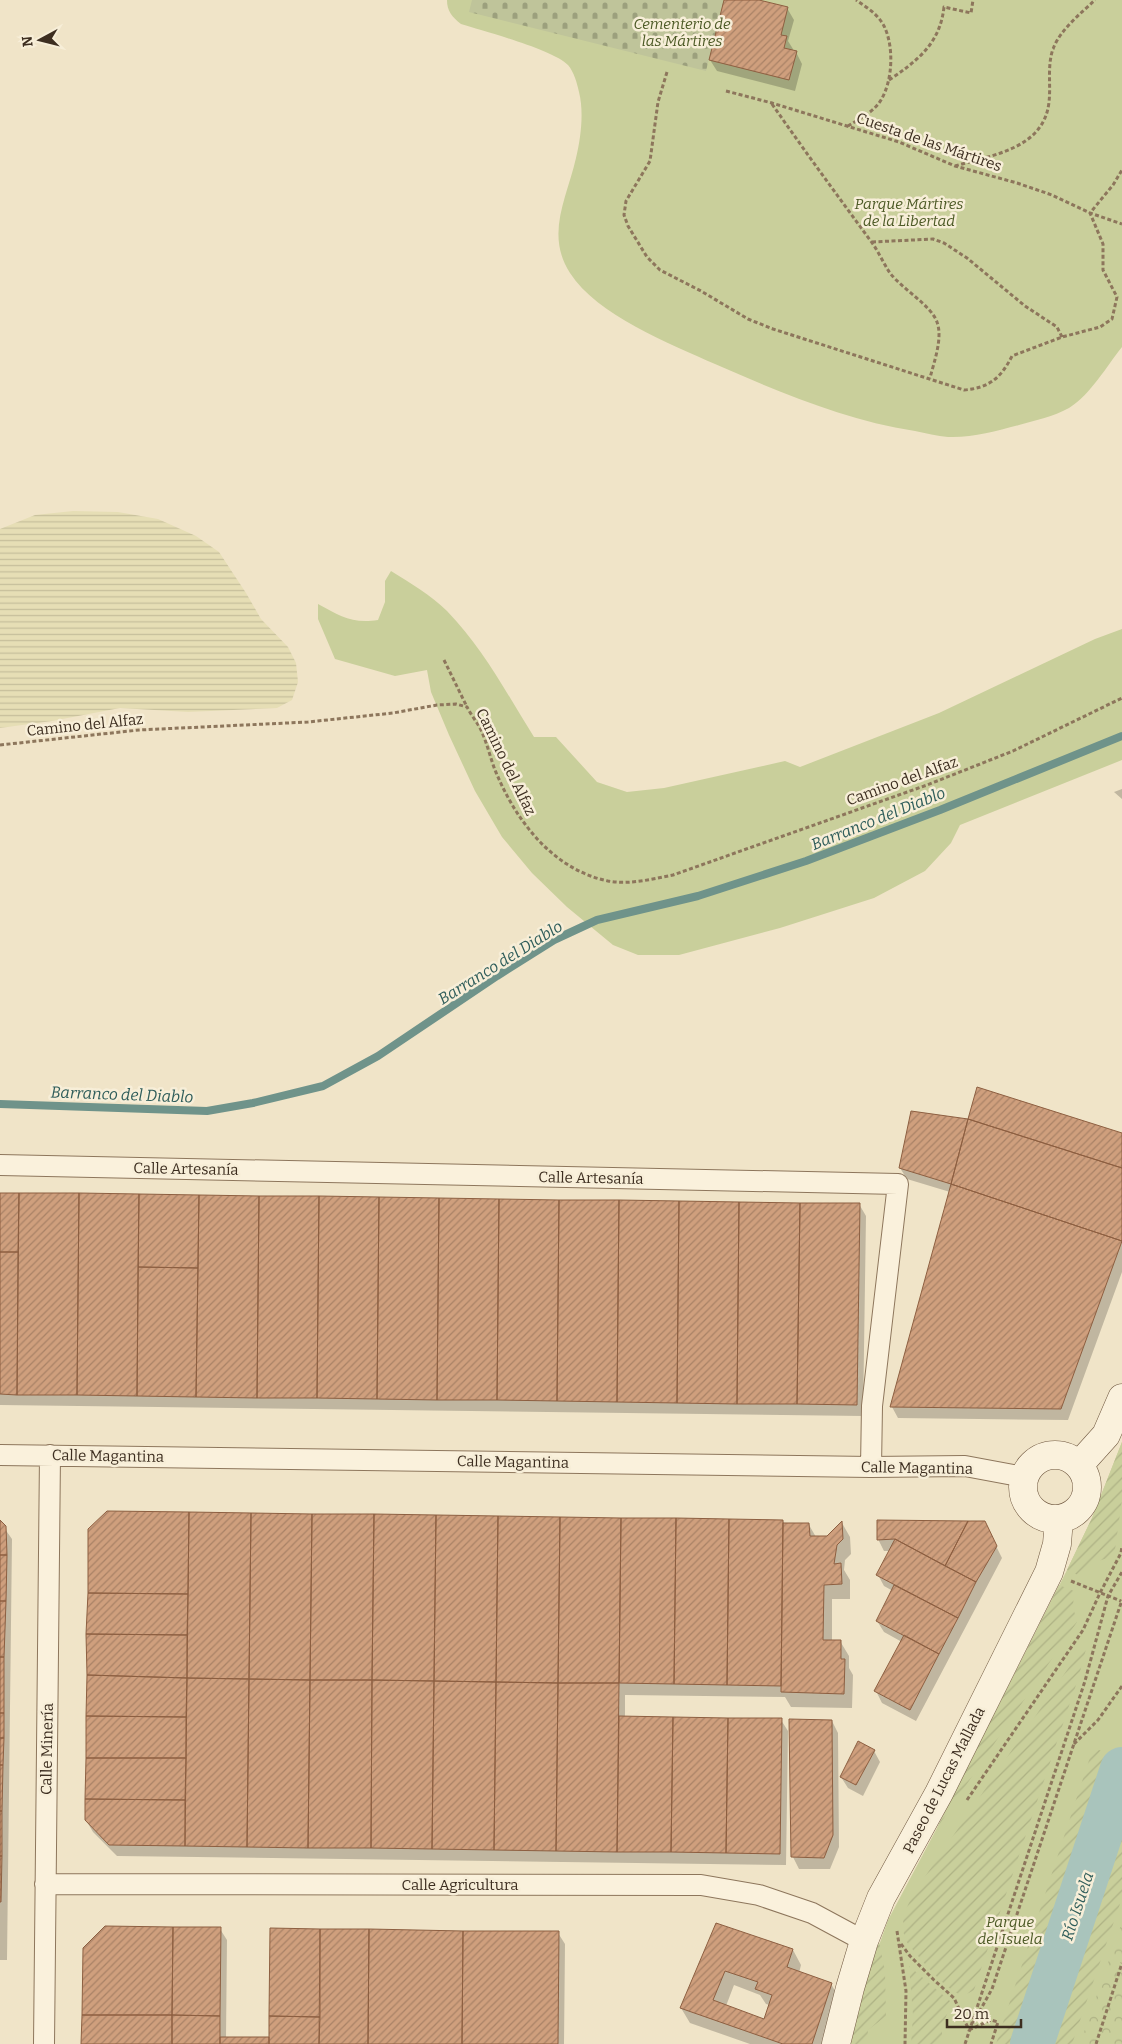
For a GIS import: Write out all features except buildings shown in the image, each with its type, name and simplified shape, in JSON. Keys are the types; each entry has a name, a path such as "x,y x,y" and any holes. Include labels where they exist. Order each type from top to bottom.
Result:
{"main road":[{"path":"1079,1465 1106,1435 1122,1398"},
{"path":"1059,1455 1074,1460 1079,1465 1086,1478 1086,1496 1076,1512 1059,1519 1041,1516 1034,1511 1024,1496 1024,1477 1032,1464 1044,1456 1059,1455"},
{"name":"Paseo de Lucas Mallada","path":"836,2044 864,1941 881,1898 939,1793 1049,1572 1057,1544 1059,1519"}],"street":[{"name":"Calle Artesanía","path":"0,1164 898,1184 872,1406 871,1467"},
{"name":"Calle Magantina","path":"0,1455 871,1467 965,1466 1024,1477"},
{"name":"Calle Minería","path":"44,2044 50,1455"},
{"name":"Calle Agricultura","path":"45,1884 701,1885 759,1895 812,1913 864,1941"}],"path":[{"path":"847,126 868,113 881,101 889,80 889,43 884,25 871,10 856,0"},
{"path":"889,80 917,61 932,41 942,20 944,7 971,13 973,0"},
{"path":"955,166 1006,151 1021,145 1036,134 1045,120 1049,102 1050,62 1053,48 1062,33 1095,0"},
{"path":"667,72 658,102 650,161 626,201 624,215 628,226 647,257 660,270 676,280 772,330 964,390 977,389 994,381 1005,370 1012,356 1062,337 1100,327 1112,318 1116,297 1103,270 1103,244 1090,213 1122,170"},
{"name":"Cuesta de las Mártires","path":"726,91 772,102 899,142 955,166 1052,195 1090,213 1122,224"},
{"path":"772,102 849,213 872,242 890,273 906,290 934,314 938,325 938,338 930,378"},
{"path":"872,242 933,239 944,243 967,258 1025,306 1057,327 1062,337"},
{"path":"444,660 467,707"},
{"name":"Camino del Alfaz","path":"0,745 139,730 308,722 456,704 467,707 481,730 498,778 520,820 543,846 565,863 587,874 610,881 633,882 673,875 927,785 1013,751 1122,698"},
{"path":"962,1806 1083,1630 1121,1553 1122,1546"},
{"path":"963,2044 1086,1681 1108,1596 1122,1572"},
{"path":"969,2030 992,1988 1122,1601 1063,1578"},
{"path":"1072,1746 1098,1720 1122,1686"},
{"path":"896,1927 900,1942 906,1991 905,2044"},
{"path":"900,1942 916,1962 954,1998 969,2030"},
{"path":"1096,2044 1122,1963"},
{"path":"969,2030 991,2020 998,2022 991,2044"}],"shaded area":[{"path":"73,511 118,512 158,519 196,536 219,552 261,619 288,647 296,663 298,682 292,700 277,708 188,712 120,708 52,721 0,728 0,529 35,515"}],"green space":[{"name":"Parque Mártires de la Libertad","path":"447,0 1122,0 1122,347 1091,388 1069,408 1057,414 993,432 948,437 863,420 813,404 739,374 636,327 598,302 582,288 570,273 563,259 559,244 560,216 576,158 581,125 579,92 570,68 560,59 549,53 461,24 451,14"},
{"name":"Cementerio de las Mártires","path":"472,0 724,0 706,71 469,12"},
{"path":"391,571 434,600 460,625 494,672 534,737 556,737 597,782 627,792 664,788 785,761 800,767 939,713 1095,639 1122,629 1122,760 960,825 951,843 925,871 874,898 780,928 679,955 638,955 613,945 567,907 532,873 502,837 475,791 449,735 431,692 427,670 395,676 335,659 318,619 318,604 353,620 378,620 385,602 385,581"},
{"name":"Parque del Isuela","path":"1122,1442 1122,2044 849,2044 859,2001 888,1920 937,1828 1067,1570 1092,1518"},
{"path":"1122,1442 1122,1499 1114,1557 1095,1563 1080,1576 1067,1570 1092,1518"},
{"path":"1059,1585 1074,1591 1073,1607 1077,1622 937,1828"},
{"path":"1089,1638 1078,1679 974,1990 961,1995 953,1991 938,1978 906,1941 903,1925 906,1910 922,1881"},
{"path":"1093,1748 1119,1757 1025,2044 996,2044"},
{"path":"1122,1790 1122,1898 1072,2044 1039,2044"},
{"path":"1122,1922 1122,2044 1080,2044"},
{"path":"879,1942 885,1971 886,2016 868,2030 867,2044 849,2044 859,2001"},
{"path":"909,1966 950,2001 950,2007 942,2026 942,2044 911,2044 913,2015"}],"waterway":[{"name":"Barranco del Diablo","path":"0,1104 207,1111 253,1103 323,1086 378,1056 554,940 597,920 698,896 806,861 940,810 1122,736"},
{"name":"Río Isuela","path":"1032,2044 1122,1769"}]}
